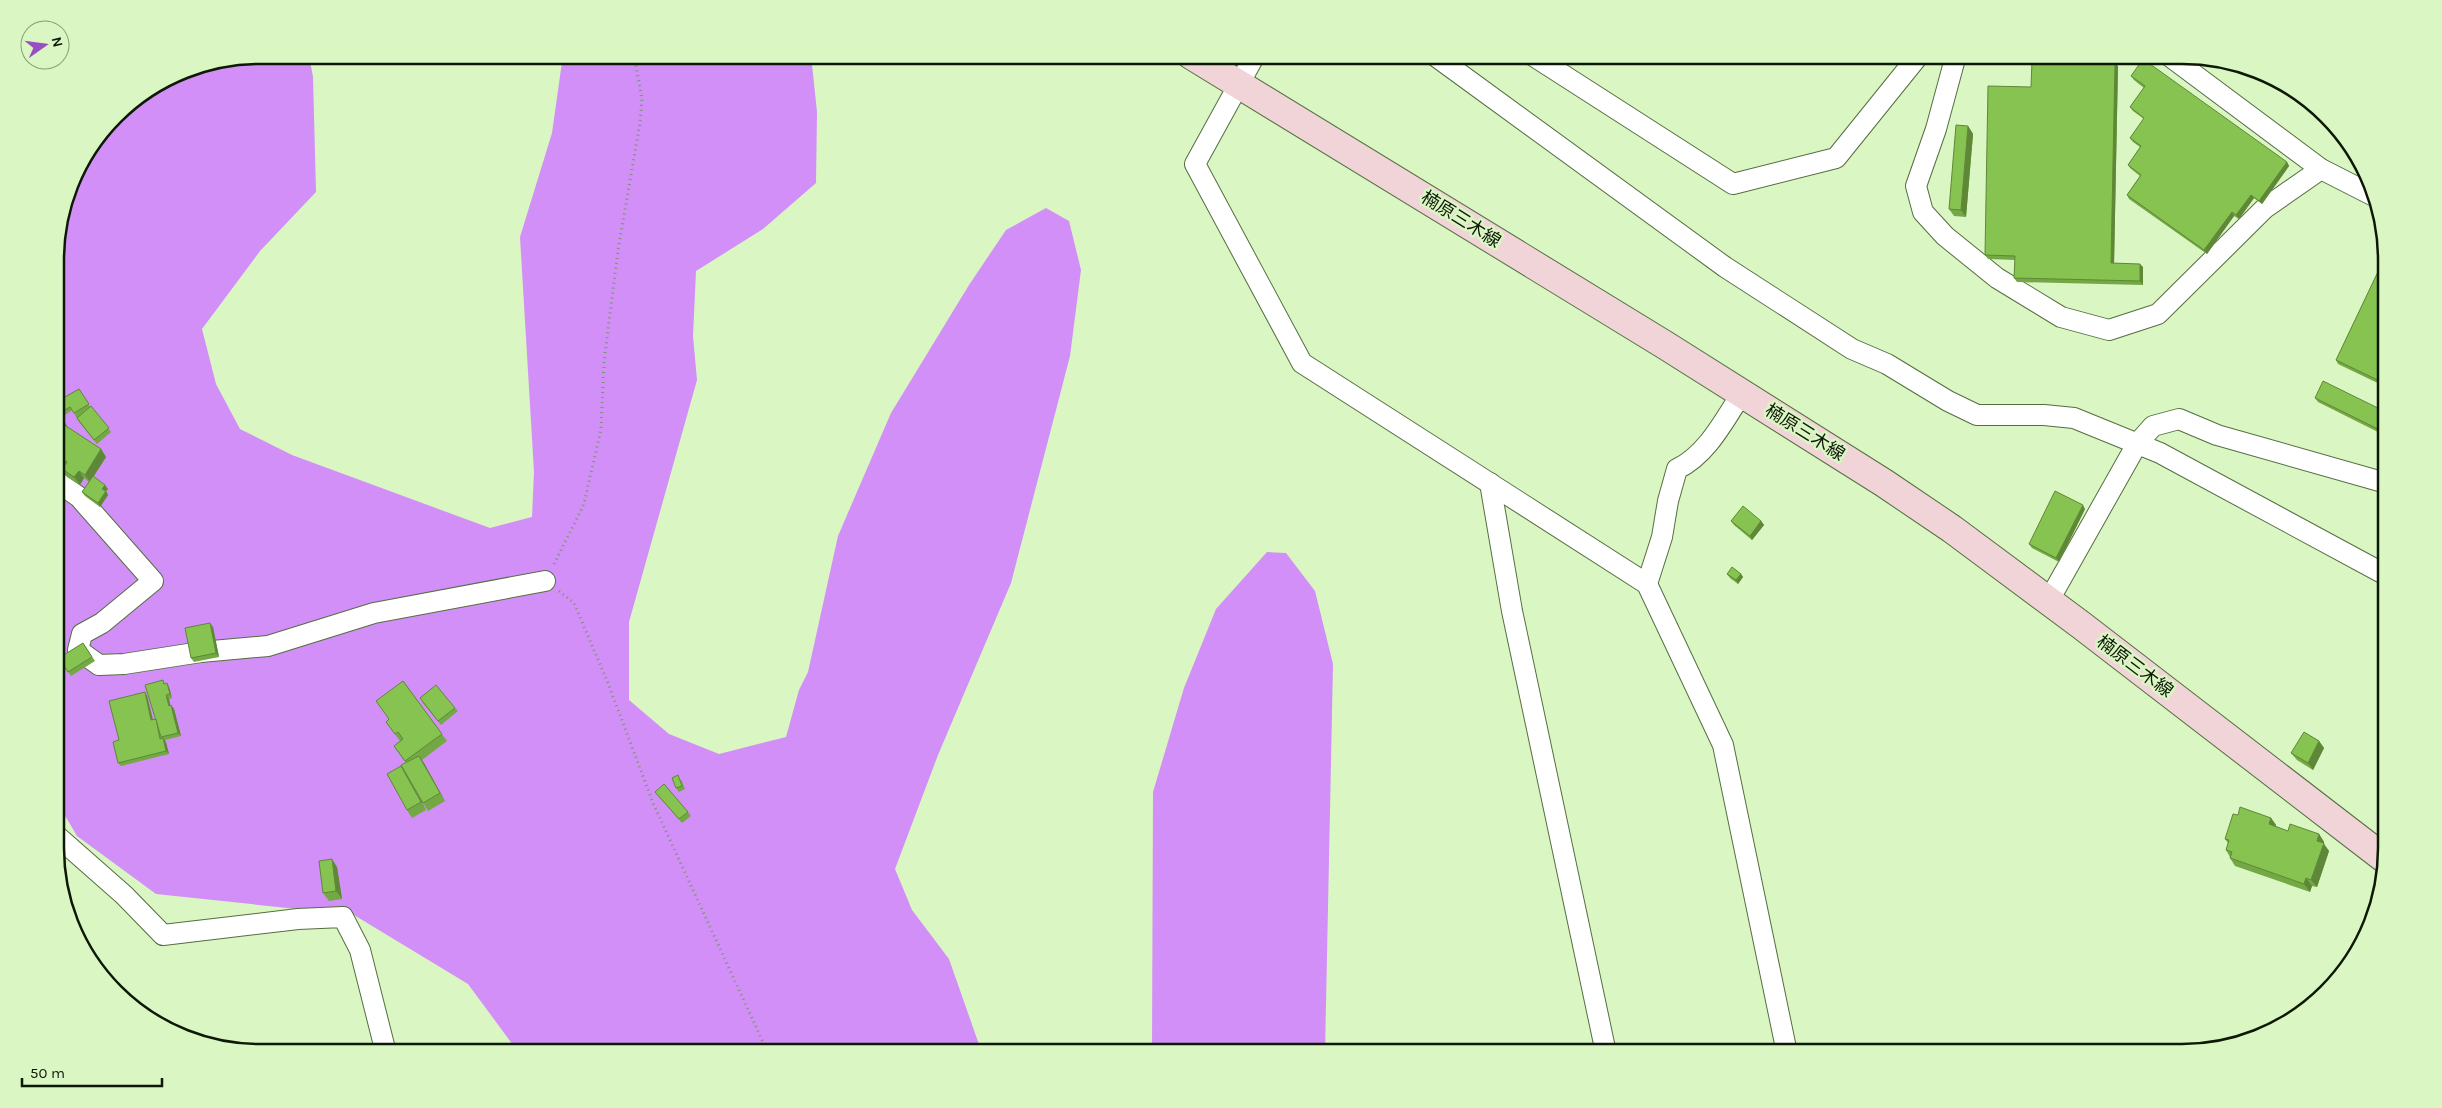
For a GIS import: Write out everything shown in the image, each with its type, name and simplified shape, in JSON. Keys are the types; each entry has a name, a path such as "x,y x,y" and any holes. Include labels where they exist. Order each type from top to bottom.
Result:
{"main road":[{"name":"楠原三木線","path":"1206,64 1742,393 1884,483 2049,600 2378,854"}],"street":[{"path":"1250,64 1195,164 1302,363 1647,584 1723,744 1785,1044"},
{"path":"1446,64 1725,267 1852,349 1886,364 1948,401 1977,415 2044,415 2074,418 2160,453 2378,571"},
{"path":"1546,64 1733,184 1836,158 1912,64"},
{"path":"1954,64 1936,129 1916,186 1923,212 1945,236 1997,278 2061,317 2109,330 2158,314 2265,208 2320,169"},
{"path":"2180,64 2320,169 2366,192"},
{"path":"1647,584 1662,537 1668,501 1678,470 1690,464 1713,437 1742,393"},
{"path":"2049,600 2137,444 2153,426 2179,419 2217,435 2378,482"},
{"path":"1490,483 1512,611 1604,1044"},
{"path":"64,486 79,496 153,581 102,623 82,634 78,650 99,665 124,664 201,652 268,646 374,612 545,581"},
{"path":"64,842 124,895 163,935 298,919 343,917 360,950 384,1044"}],"path":[{"path":"636,64 642,99 640,123 618,250 604,362 601,429 584,504 545,581 574,603 608,683 653,803 764,1044"}],"shaded area":[{"path":"311,64 313,77 316,192 260,251 202,329 216,384 240,429 292,455 490,528 532,517 534,472 520,237 552,133 562,64 812,64 817,112 816,183 763,229 696,271 693,336 697,380 629,622 629,700 669,734 719,754 786,737 799,690 808,672 838,536 891,413 969,285 1006,230 1046,208 1069,221 1081,270 1070,356 1011,583 938,755 895,869 912,910 949,959 979,1044 512,1044 468,984 354,915 156,894 77,836 64,814 65,234 74,197 84,173 104,140 140,104 162,90 197,74 234,65"},
{"path":"2300,103 2321,121 2332,134"},
{"path":"1267,552 1286,553 1315,591 1333,664 1325,1044 1152,1044 1153,792 1184,688 1216,609"}],"building":[{"path":"2032,64 2115,64 2111,263 2140,264 2140,281 2014,278 2015,256 1985,255 1988,86 2031,87"},
{"path":"2139,64 2150,64 2287,162 2259,201 2251,195 2236,215 2232,212 2204,250 2127,195 2141,175 2128,165 2141,146 2130,138 2144,118 2130,107 2145,86 2131,76"},
{"path":"1956,125 1968,126 1961,210 1949,209"},
{"path":"2378,272 2378,380 2336,360"},
{"path":"2323,381 2378,408 2378,429 2315,398"},
{"path":"79,389 89,404 74,413 70,407 64,410 64,396 65,397"},
{"path":"91,406 109,428 94,440 77,418"},
{"path":"64,425 101,449 85,475 79,471 74,477 64,470 67,462 64,460"},
{"path":"93,476 105,485 102,489 106,491 98,503 82,492"},
{"path":"2055,491 2083,505 2056,558 2029,544"},
{"path":"1743,506 1761,521 1750,536 1731,521"},
{"path":"1732,567 1741,574 1736,580 1727,574"},
{"path":"210,623 216,653 191,658 185,628"},
{"path":"83,643 92,657 68,672 64,666 64,655"},
{"path":"163,680 164,684 167,683 170,694 166,695 169,706 171,705 178,733 161,737 145,685"},
{"path":"403,681 442,734 405,761 394,746 403,739 398,732 395,734 386,722 389,719 376,701"},
{"path":"436,685 455,708 438,721 420,698"},
{"path":"145,692 151,720 156,719 160,739 163,738 166,751 118,763 113,742 119,740 109,701"},
{"path":"2304,732 2319,741 2308,763 2291,753"},
{"path":"419,756 440,793 423,803 401,765"},
{"path":"401,766 421,802 407,810 387,774"},
{"path":"678,775 682,786 676,788 672,778"},
{"path":"664,784 688,812 679,819 655,792"},
{"path":"2240,807 2271,818 2269,824 2288,831 2290,824 2319,834 2317,841 2324,843 2311,880 2306,878 2304,884 2230,858 2232,852 2226,850 2229,840 2225,839 2233,814 2238,815"},
{"path":"332,859 336,891 323,893 319,861"}]}
